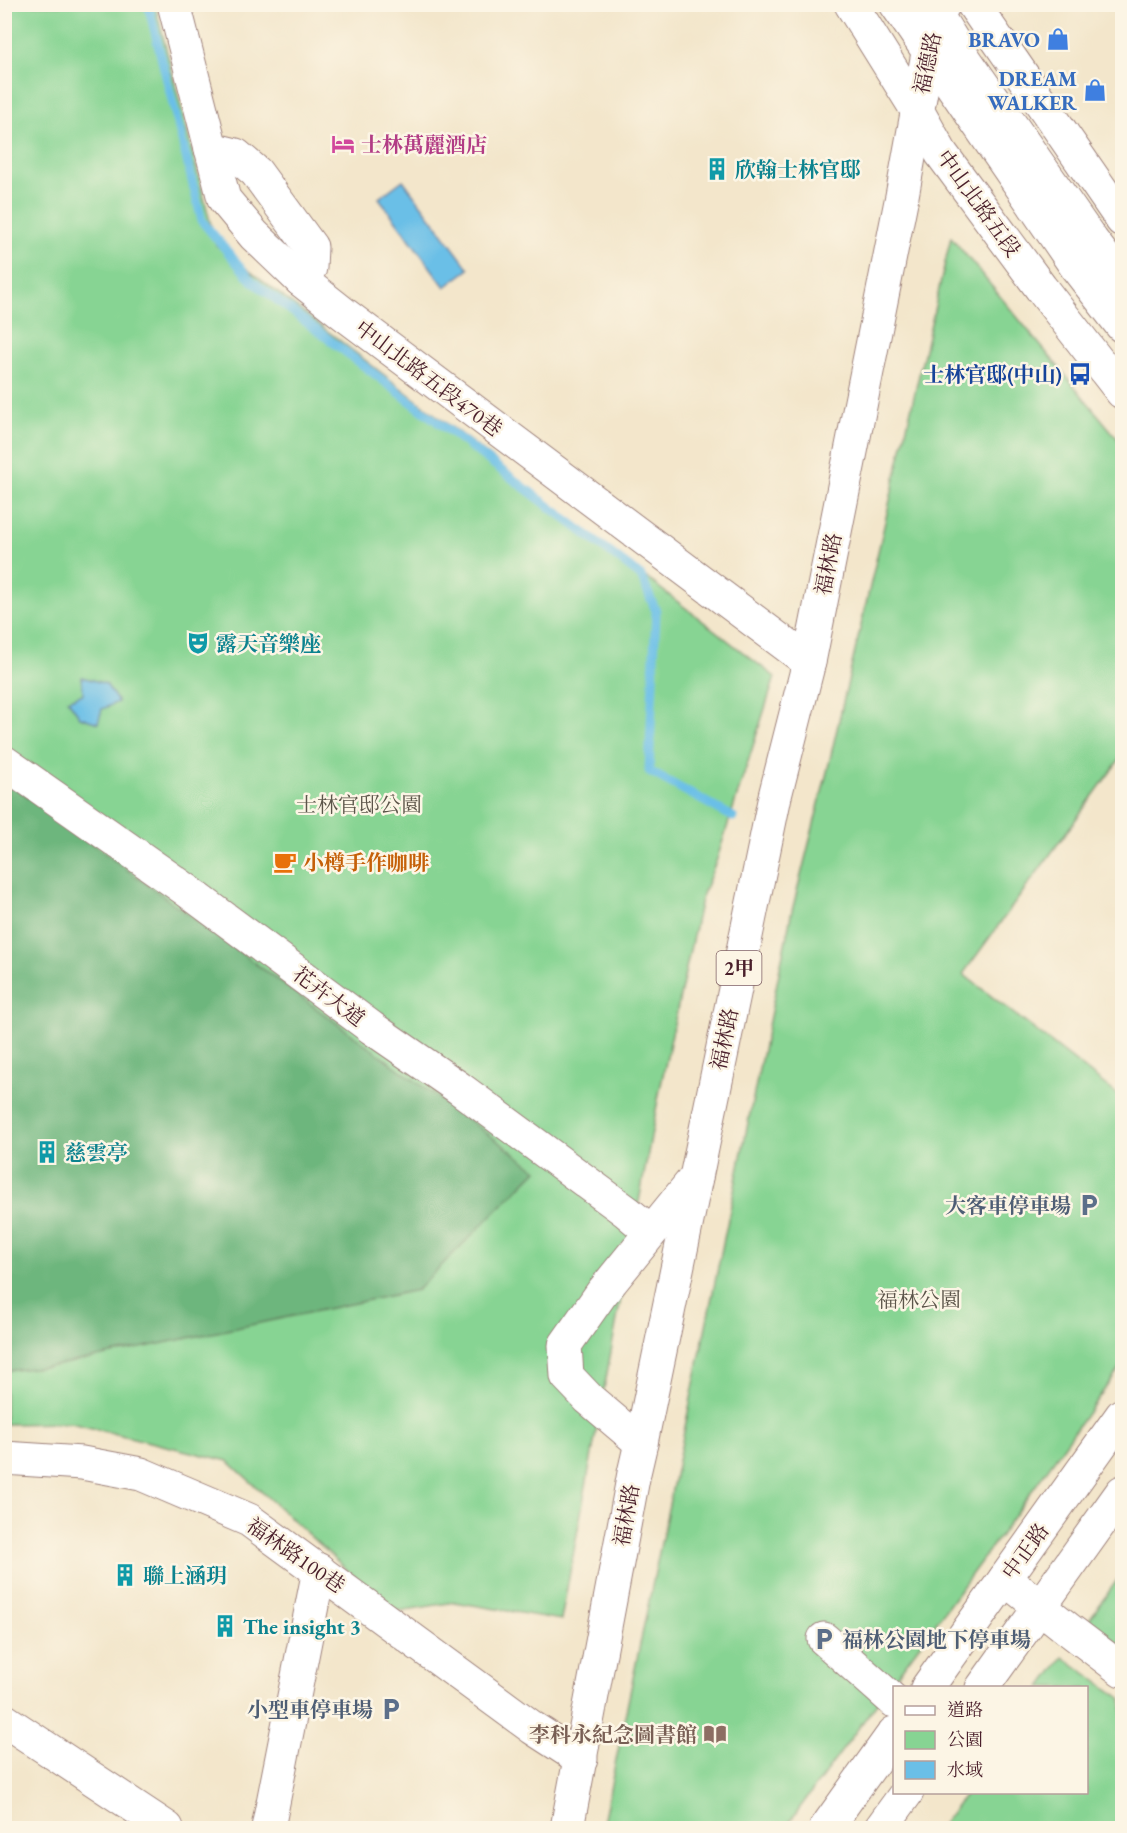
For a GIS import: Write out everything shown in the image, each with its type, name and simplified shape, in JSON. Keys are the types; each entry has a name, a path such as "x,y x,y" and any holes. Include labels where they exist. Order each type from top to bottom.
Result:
{"main road":[{"name":"中山北路五段470巷","path":"174,4 224,199 254,235 301,280 352,320 809,663"},
{"name":"中山北路五段","path":"851,4 941,153 1122,392"},
{"name":"中山北路五段","path":"896,4 1077,268 1122,326"},
{"path":"973,4 1122,220"},
{"name":"福德路","path":"917,110 937,8"},
{"path":"937,8 962,55 1092,241 1122,280"},
{"name":"福林路","path":"567,1828 634,1473 775,796 809,663 917,110"},
{"name":"花卉大道","path":"4,762 185,889 380,1034 459,1088 651,1232"},
{"path":"642,1443 589,1399 567,1376 565,1345 601,1294 696,1177"},
{"name":"中正路","path":"928,1686 1122,1415"},
{"name":"福林路100巷","path":"4,1458 82,1463 141,1474 249,1520 534,1728 581,1759"},
{"path":"983,1686 1122,1492"},
{"path":"268,1828 319,1570"},
{"path":"1005,1579 1122,1670"},
{"path":"824,1639 893,1700"},
{"path":"4,1720 166,1828"},
{"path":"826,1828 893,1734"},
{"path":"881,1828 906,1794"}],"green space":[{"name":"士林官邸公園","path":"5,5 155,5 216,245 775,677 717,859 701,899 659,1094 561,1620 455,1602 393,1612 228,1461 71,1423 5,1424"},
{"name":"福林公園","path":"951,237 1122,444 1122,756 963,974 1122,1098 1122,1365 785,1828 602,1828 791,915 827,772"},
{"path":"10,784 537,1170 417,1290 54,1366 5,1371 4,804"},
{"path":"1122,1573 1122,1646 1088,1621"},
{"path":"1063,1657 1122,1699 1122,1828 940,1828 965,1794 1088,1794 1088,1686 1042,1686"}],"water":[{"path":"403,180 469,269 445,287 379,198"},
{"path":"82,677 106,684 118,702 102,709 98,723 80,717 68,700 83,694"}],"waterway":[{"path":"148,4 202,221 252,281 641,576 656,611 649,771 733,817"}],"place":[{"name":"BRAVO","path":"1058,39"},
{"name":"DREAM WALKER","path":"1095,90"},
{"name":"士林萬麗酒店","path":"343,144"},
{"name":"欣翰士林官邸","path":"717,169"},
{"name":"士林官邸(中山)","path":"1080,374"},
{"name":"露天音樂座","path":"198,643"},
{"name":"小樽手作咖啡","path":"285,862"},
{"name":"慈雲亭","path":"47,1152"},
{"name":"大客車停車場","path":"1089,1205"},
{"name":"聯上涵玥","path":"125,1575"},
{"name":"The insight 3","path":"225,1626"},
{"name":"福林公園地下停車場","path":"824,1639"},
{"name":"小型車停車場","path":"391,1709"},
{"name":"李科永紀念圖書館","path":"715,1734"}]}
